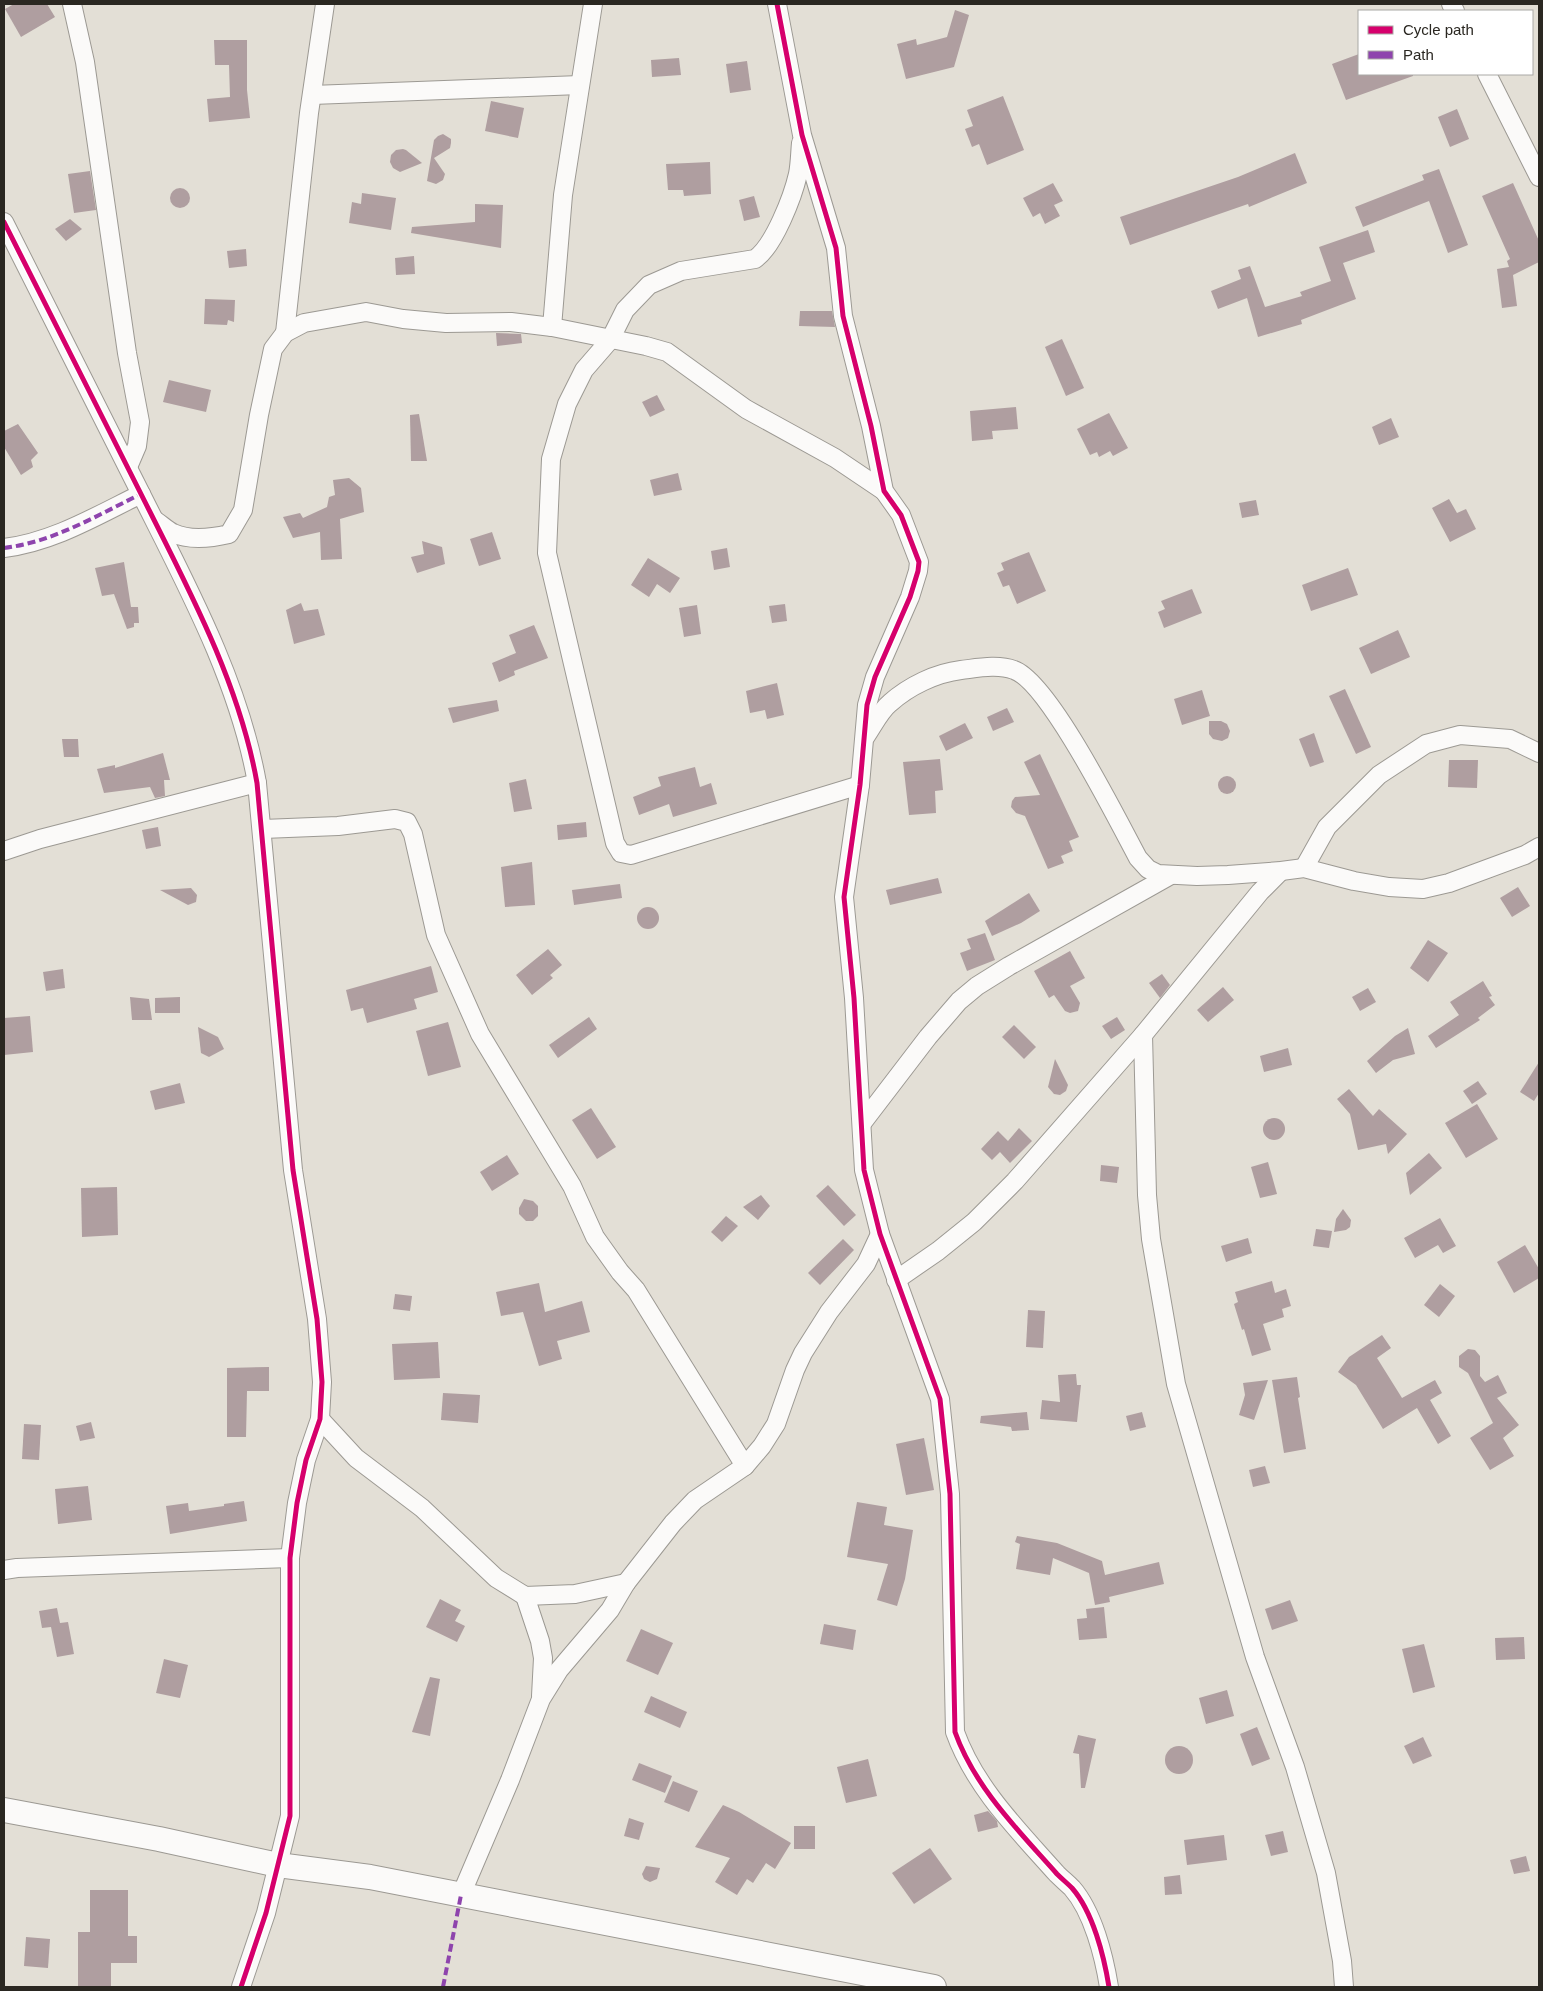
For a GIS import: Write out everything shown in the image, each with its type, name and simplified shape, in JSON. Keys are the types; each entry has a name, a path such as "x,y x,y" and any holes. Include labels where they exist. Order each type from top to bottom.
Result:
{"street":[{"path":"72,4 85,62 127,354 140,422 137,446 128,468"},
{"path":"285,333 312,95 326,4"},
{"path":"552,327 563,195 593,4"},
{"path":"778,4 802,135 836,248 843,316 871,426 884,491"},
{"path":"1488,75 1539,177"},
{"path":"312,95 580,85"},
{"path":"802,135 798,173 786,211 764,251 755,259 681,271 649,285 625,310 610,340 584,370 567,404 551,459 547,553 615,843 621,853 631,855 860,785"},
{"path":"4,222 156,521 221,663 245,727 257,783 263,829 276,1001 293,1170 317,1319 322,1382 320,1419 306,1460 297,1503 290,1558 288,1606 290,1816 266,1913 241,1987"},
{"path":"156,521 174,533 193,537 212,538 229,534 243,510 259,415 273,350 285,333 304,323 366,312 403,319 446,323 511,322 552,327 667,352 746,409 835,458 884,491 901,515 916,552 919,562 918,571 910,597 875,677 867,704 860,785 844,897 863,1122 862,1158 880,1234 940,1399 950,1494 955,1732 962,1752 972,1770 1008,1819 1059,1877 1071,1887 1092,1920 1109,1987"},
{"path":"4,548 23,546 58,535 141,494"},
{"path":"865,737 889,704 913,686 948,672 991,667 1014,670 1029,679 1042,693 1098,783 1138,858 1148,868 1158,874 1197,876 1281,872 1304,868 1380,886 1423,889 1449,884 1525,855 1539,847"},
{"path":"1304,868 1328,827 1380,775 1426,744 1460,735 1510,740 1539,753"},
{"path":"4,852 40,839 257,783"},
{"path":"263,829 338,826 395,819 407,822 413,834 436,935 480,1034 572,1186 595,1237 620,1272 636,1290 745,1466"},
{"path":"896,1280 938,1251 974,1222 1057,1134 1143,1035 1260,892 1281,872"},
{"path":"863,1122 928,1037 959,1001 977,986 1171,875"},
{"path":"1143,1035 1147,1194 1151,1239 1176,1384 1255,1657 1294,1767 1326,1873 1342,1961 1344,1987"},
{"path":"461,1895 510,1780 541,1698 559,1670 610,1610 626,1583 673,1522 696,1500 745,1466 762,1446 776,1424 794,1370 803,1353 829,1312 866,1264 880,1234"},
{"path":"320,1419 356,1458 422,1508 496,1578 525,1596 575,1594 626,1583"},
{"path":"4,1570 290,1558"},
{"path":"525,1596 544,1658 541,1698"},
{"path":"4,1810 159,1839 278,1865 370,1878 461,1895 892,1983 934,1987"}],"building":[{"path":"14,4 47,4 55,17 21,37 5,9"},
{"path":"955,10 969,15 954,67 906,79 897,44 916,39 917,45 947,37"},
{"path":"214,40 247,40 247,90 250,118 209,122 207,99 230,97 229,65 215,65"},
{"path":"1358,54 1358,75 1413,76 1346,100 1332,64"},
{"path":"679,58 681,75 652,77 651,60"},
{"path":"747,61 751,90 730,93 726,64"},
{"path":"1003,96 1024,150 987,165 979,144 972,147 965,129 973,126 967,110"},
{"path":"491,101 524,108 518,138 485,131"},
{"path":"1457,109 1469,139 1450,147 1438,117"},
{"path":"443,134 451,139 451,143 450,148 434,158 445,174 443,180 436,184 427,181 434,140"},
{"path":"403,149 422,163 400,172 393,168 390,162 391,155 396,150"},
{"path":"1295,153 1307,183 1249,207 1248,204 1130,245 1120,217 1238,177"},
{"path":"710,162 711,194 684,196 683,190 668,190 666,164"},
{"path":"1439,169 1468,245 1448,253 1429,201 1363,227 1355,207 1424,180 1422,175"},
{"path":"90,171 96,210 74,213 68,174"},
{"path":"1053,183 1063,201 1054,205 1060,216 1045,224 1040,213 1033,217 1023,198"},
{"path":"1513,183 1539,241 1539,262 1513,275 1517,306 1502,308 1497,269 1509,267 1507,261 1510,259 1482,196"},
{"path":"180,188 187,191 190,198 187,205 180,208 173,205 170,198 173,191"},
{"path":"362,193 396,198 391,230 349,223 352,202 361,204"},
{"path":"754,196 760,217 744,221 739,200"},
{"path":"475,204 503,205 501,248 411,233 412,227 475,222"},
{"path":"70,219 82,229 66,241 55,229"},
{"path":"1368,230 1375,252 1343,263 1356,299 1301,320 1302,324 1258,337 1247,298 1218,309 1211,291 1241,279 1238,270 1250,266 1265,307 1302,296 1300,292 1331,281 1319,247"},
{"path":"246,249 247,266 229,268 227,251"},
{"path":"414,256 415,274 396,275 395,258"},
{"path":"205,299 235,300 234,322 228,320 227,325 204,324"},
{"path":"800,311 832,311 835,327 799,326"},
{"path":"496,333 521,334 522,343 497,346"},
{"path":"1062,339 1084,388 1066,396 1045,347"},
{"path":"169,380 211,390 206,412 163,402"},
{"path":"657,395 665,410 650,417 642,402"},
{"path":"1016,407 1018,429 992,431 993,439 972,441 970,411"},
{"path":"1109,413 1128,448 1113,456 1110,451 1099,457 1097,452 1090,455 1077,429"},
{"path":"419,414 427,461 411,461 410,415"},
{"path":"1391,418 1399,437 1379,445 1372,427"},
{"path":"18,424 38,453 31,460 33,467 21,475 4,447 4,431"},
{"path":"678,473 682,490 654,496 650,480"},
{"path":"349,478 361,488 364,512 340,519 342,559 321,560 320,532 293,538 283,517 300,513 303,518 327,507 329,497 335,495 333,480"},
{"path":"1449,499 1457,513 1466,509 1476,529 1450,542 1432,508"},
{"path":"1256,500 1259,515 1242,518 1239,503"},
{"path":"492,532 501,559 479,566 470,539"},
{"path":"422,541 442,547 445,564 417,573 411,557 424,554"},
{"path":"727,548 730,567 714,570 711,551"},
{"path":"1029,552 1046,591 1017,604 1009,585 1003,587 997,573 1004,570 1001,563"},
{"path":"648,558 680,578 670,593 657,584 649,597 631,585"},
{"path":"124,562 131,607 138,607 139,623 134,623 134,627 127,629 114,594 102,596 95,568"},
{"path":"1348,568 1358,595 1311,611 1302,585"},
{"path":"1192,589 1202,613 1164,628 1158,612 1165,609 1161,601"},
{"path":"301,603 304,611 318,609 325,635 294,644 286,610"},
{"path":"785,604 787,621 772,623 769,606"},
{"path":"697,605 701,634 684,637 679,608"},
{"path":"534,625 548,658 514,671 515,675 499,682 492,663 516,653 509,635"},
{"path":"1398,630 1410,657 1371,674 1359,648"},
{"path":"777,683 784,715 767,719 765,710 750,713 746,691"},
{"path":"1345,689 1371,747 1356,754 1329,696"},
{"path":"1202,690 1210,716 1182,725 1174,699"},
{"path":"497,700 499,711 453,723 448,708"},
{"path":"1007,708 1014,722 993,731 987,717"},
{"path":"1209,721 1221,721 1227,724 1230,731 1228,738 1222,741 1213,739 1209,734"},
{"path":"965,723 973,738 946,751 939,736"},
{"path":"1314,733 1324,762 1310,767 1299,739"},
{"path":"62,739 78,739 79,757 64,757"},
{"path":"163,753 170,780 164,780 165,796 155,798 150,787 104,793 97,769 115,765 115,768"},
{"path":"1040,754 1079,837 1069,841 1073,851 1061,856 1064,863 1048,869 1025,816 1016,813 1011,807 1015,797 1040,795 1024,762"},
{"path":"940,759 943,790 935,791 936,813 909,815 903,762"},
{"path":"1449,760 1478,760 1477,788 1448,787"},
{"path":"695,767 700,787 711,783 717,804 673,817 669,804 639,815 633,797 661,786 658,777"},
{"path":"1227,776 1233,779 1236,785 1233,791 1227,794 1221,791 1218,785 1221,779"},
{"path":"526,779 532,809 514,812 509,783"},
{"path":"586,822 587,837 558,840 557,825"},
{"path":"158,827 161,846 146,849 142,830"},
{"path":"532,862 535,905 505,907 501,867"},
{"path":"938,878 942,893 890,905 886,890"},
{"path":"620,884 622,898 574,905 572,890"},
{"path":"1518,887 1530,906 1512,917 1500,898"},
{"path":"191,888 197,895 196,902 188,905 160,890"},
{"path":"1029,893 1040,911 1021,923 992,936 985,921"},
{"path":"648,907 656,910 659,918 656,926 648,929 640,926 637,918 640,910"},
{"path":"985,933 995,960 967,971 960,953 971,949 967,939"},
{"path":"1428,940 1448,953 1428,982 1410,968"},
{"path":"548,949 562,965 550,975 553,978 532,995 516,975"},
{"path":"1070,951 1085,978 1070,986 1080,1003 1078,1011 1070,1013 1065,1011 1054,995 1049,998 1034,971"},
{"path":"431,966 438,992 414,999 417,1009 367,1023 363,1008 351,1011 346,990"},
{"path":"63,969 65,988 46,991 43,972"},
{"path":"1162,974 1170,985 1160,998 1149,983"},
{"path":"1483,981 1492,996 1489,997 1495,1005 1478,1018 1480,1020 1436,1048 1428,1036 1459,1015 1450,1002"},
{"path":"1223,987 1234,1000 1208,1022 1197,1010"},
{"path":"1368,988 1376,1002 1360,1011 1352,997"},
{"path":"130,997 149,999 152,1020 132,1020"},
{"path":"180,997 180,1013 155,1013 155,998"},
{"path":"30,1016 33,1052 4,1055 4,1018"},
{"path":"589,1017 597,1029 558,1058 549,1045"},
{"path":"1117,1017 1125,1030 1111,1039 1102,1026"},
{"path":"448,1022 461,1067 428,1076 416,1031"},
{"path":"1014,1025 1036,1047 1024,1059 1002,1037"},
{"path":"198,1027 218,1037 224,1049 209,1057 201,1053"},
{"path":"1408,1028 1415,1054 1393,1060 1376,1073 1367,1061 1395,1036"},
{"path":"1288,1048 1292,1065 1264,1072 1260,1056"},
{"path":"1055,1059 1068,1085 1066,1091 1060,1095 1054,1094 1048,1087"},
{"path":"1539,1062 1539,1093 1534,1101 1520,1092"},
{"path":"1478,1081 1487,1094 1472,1104 1463,1091"},
{"path":"180,1083 185,1103 155,1110 150,1091"},
{"path":"1349,1089 1373,1116 1379,1109 1407,1134 1388,1154 1386,1144 1358,1150 1350,1114 1337,1099"},
{"path":"1477,1104 1498,1139 1466,1158 1445,1123"},
{"path":"591,1108 616,1147 597,1159 572,1120"},
{"path":"1274,1118 1284,1125 1285,1129 1278,1139 1274,1140 1264,1133 1263,1129 1270,1119"},
{"path":"1019,1128 1032,1141 1010,1163 1000,1152 992,1160 981,1149 998,1131 1008,1141"},
{"path":"1429,1153 1442,1168 1410,1195 1406,1173"},
{"path":"507,1155 519,1174 492,1191 480,1172"},
{"path":"1268,1162 1277,1194 1260,1198 1251,1167"},
{"path":"1101,1165 1119,1167 1117,1183 1100,1181"},
{"path":"828,1185 856,1215 844,1226 816,1196"},
{"path":"117,1187 118,1235 82,1237 81,1188"},
{"path":"761,1195 770,1206 758,1220 743,1207"},
{"path":"524,1199 533,1201 538,1206 538,1216 533,1221 526,1221 519,1214 519,1208"},
{"path":"1343,1209 1351,1220 1350,1227 1346,1230 1334,1232 1336,1219"},
{"path":"726,1216 738,1226 722,1242 711,1232"},
{"path":"1440,1218 1456,1246 1443,1253 1438,1245 1415,1258 1404,1238"},
{"path":"1316,1229 1332,1231 1329,1248 1313,1246"},
{"path":"1248,1238 1252,1253 1226,1262 1221,1246"},
{"path":"843,1239 854,1250 820,1285 808,1273"},
{"path":"1525,1245 1539,1269 1539,1278 1514,1293 1497,1262"},
{"path":"1272,1281 1275,1293 1286,1289 1291,1306 1282,1309 1284,1317 1263,1324 1271,1350 1252,1356 1234,1304 1238,1302 1235,1292"},
{"path":"539,1283 545,1312 582,1301 590,1332 557,1341 562,1359 539,1366 523,1312 501,1316 496,1292"},
{"path":"1440,1284 1455,1296 1439,1317 1424,1305"},
{"path":"395,1294 412,1296 410,1311 393,1309"},
{"path":"1028,1310 1045,1311 1043,1348 1026,1347"},
{"path":"1382,1335 1391,1348 1377,1358 1402,1398 1435,1380 1442,1393 1430,1400 1451,1436 1438,1444 1417,1408 1383,1429 1356,1385 1338,1372 1349,1357"},
{"path":"438,1342 440,1378 394,1380 392,1344"},
{"path":"1468,1349 1475,1350 1480,1356 1480,1376 1485,1382 1498,1375 1507,1393 1497,1398 1519,1425 1503,1438 1514,1456 1490,1470 1470,1438 1493,1423 1468,1373 1459,1367 1459,1356"},
{"path":"269,1367 269,1391 247,1391 246,1437 227,1437 227,1368"},
{"path":"1076,1374 1077,1385 1081,1385 1077,1422 1040,1419 1042,1400 1060,1402 1058,1375"},
{"path":"1297,1377 1300,1397 1298,1398 1306,1449 1284,1453 1272,1380"},
{"path":"1268,1380 1254,1420 1239,1415 1245,1395 1243,1383"},
{"path":"443,1393 480,1395 478,1423 441,1420"},
{"path":"1027,1412 1029,1430 1012,1431 1011,1427 980,1423 981,1416"},
{"path":"1142,1412 1146,1427 1130,1431 1126,1416"},
{"path":"91,1422 95,1438 80,1441 76,1426"},
{"path":"24,1424 41,1425 39,1460 22,1459"},
{"path":"924,1438 934,1490 906,1495 896,1444"},
{"path":"1265,1466 1270,1483 1253,1487 1249,1470"},
{"path":"88,1486 92,1520 58,1524 55,1489"},
{"path":"244,1501 247,1521 170,1534 166,1506 188,1503 189,1511"},
{"path":"857,1502 887,1507 884,1525 913,1530 905,1579 897,1606 877,1600 888,1564 847,1557"},
{"path":"1017,1536 1057,1543 1102,1561 1105,1575 1159,1562 1164,1584 1109,1597 1110,1602 1095,1605 1089,1573 1053,1558 1050,1575 1016,1569 1020,1544 1015,1542"},
{"path":"440,1599 461,1610 455,1621 465,1626 457,1642 426,1627"},
{"path":"1290,1600 1298,1621 1272,1630 1265,1609"},
{"path":"1104,1607 1107,1638 1079,1640 1077,1619 1087,1618 1086,1609"},
{"path":"57,1608 60,1623 68,1622 74,1654 57,1657 51,1627 42,1628 39,1611"},
{"path":"824,1624 856,1630 853,1650 820,1644"},
{"path":"641,1629 673,1643 658,1675 626,1661"},
{"path":"1524,1637 1525,1659 1496,1660 1495,1638"},
{"path":"1424,1644 1435,1687 1413,1693 1402,1649"},
{"path":"164,1659 188,1665 180,1698 156,1693"},
{"path":"430,1677 440,1679 430,1736 412,1732"},
{"path":"1227,1690 1234,1716 1206,1724 1199,1698"},
{"path":"651,1696 687,1712 680,1728 644,1712"},
{"path":"1257,1727 1270,1759 1252,1766 1240,1734"},
{"path":"1078,1735 1096,1739 1085,1788 1081,1788 1079,1754 1073,1753"},
{"path":"1423,1737 1432,1756 1413,1764 1404,1746"},
{"path":"1179,1746 1189,1750 1193,1760 1189,1770 1179,1774 1169,1770 1165,1760 1169,1750"},
{"path":"868,1759 877,1796 846,1803 837,1767"},
{"path":"639,1763 672,1776 665,1793 632,1780"},
{"path":"673,1781 698,1791 689,1812 664,1802"},
{"path":"723,1805 739,1812 791,1843 775,1869 766,1863 753,1883 747,1879 737,1895 715,1882 730,1858 695,1847"},
{"path":"988,1811 997,1821 998,1827 978,1832 974,1815"},
{"path":"629,1818 644,1823 639,1840 624,1836"},
{"path":"794,1826 815,1826 815,1849 794,1849"},
{"path":"1283,1831 1288,1852 1271,1856 1265,1835"},
{"path":"1224,1835 1227,1860 1187,1865 1184,1840"},
{"path":"930,1848 952,1879 914,1904 892,1873"},
{"path":"1526,1856 1530,1871 1514,1874 1510,1860"},
{"path":"646,1866 660,1868 657,1879 650,1882 644,1879 642,1874"},
{"path":"1180,1875 1182,1894 1165,1895 1164,1877"},
{"path":"90,1890 128,1890 128,1936 137,1936 137,1963 111,1963 111,1987 78,1987 78,1932 90,1932"},
{"path":"26,1937 50,1939 48,1968 24,1966"}],"marked path":[{"path":"4,548 22,545 57,534 141,494"},
{"path":"443,1987 461,1895"}],"cycle path":[{"path":"777,4 802,135 836,248 843,316 871,426 884,491 901,515 919,562 910,597 875,677 867,705 860,785 844,897 854,998 864,1170 880,1234 940,1399 950,1494 955,1732 974,1772 999,1808 1057,1874 1072,1888 1086,1909 1092,1922 1104,1962 1109,1987"},
{"path":"4,222 175,562 209,634 238,707 257,783 293,1170 317,1319 322,1382 320,1419 306,1460 297,1503 290,1558 290,1816 266,1913 241,1987"}]}
